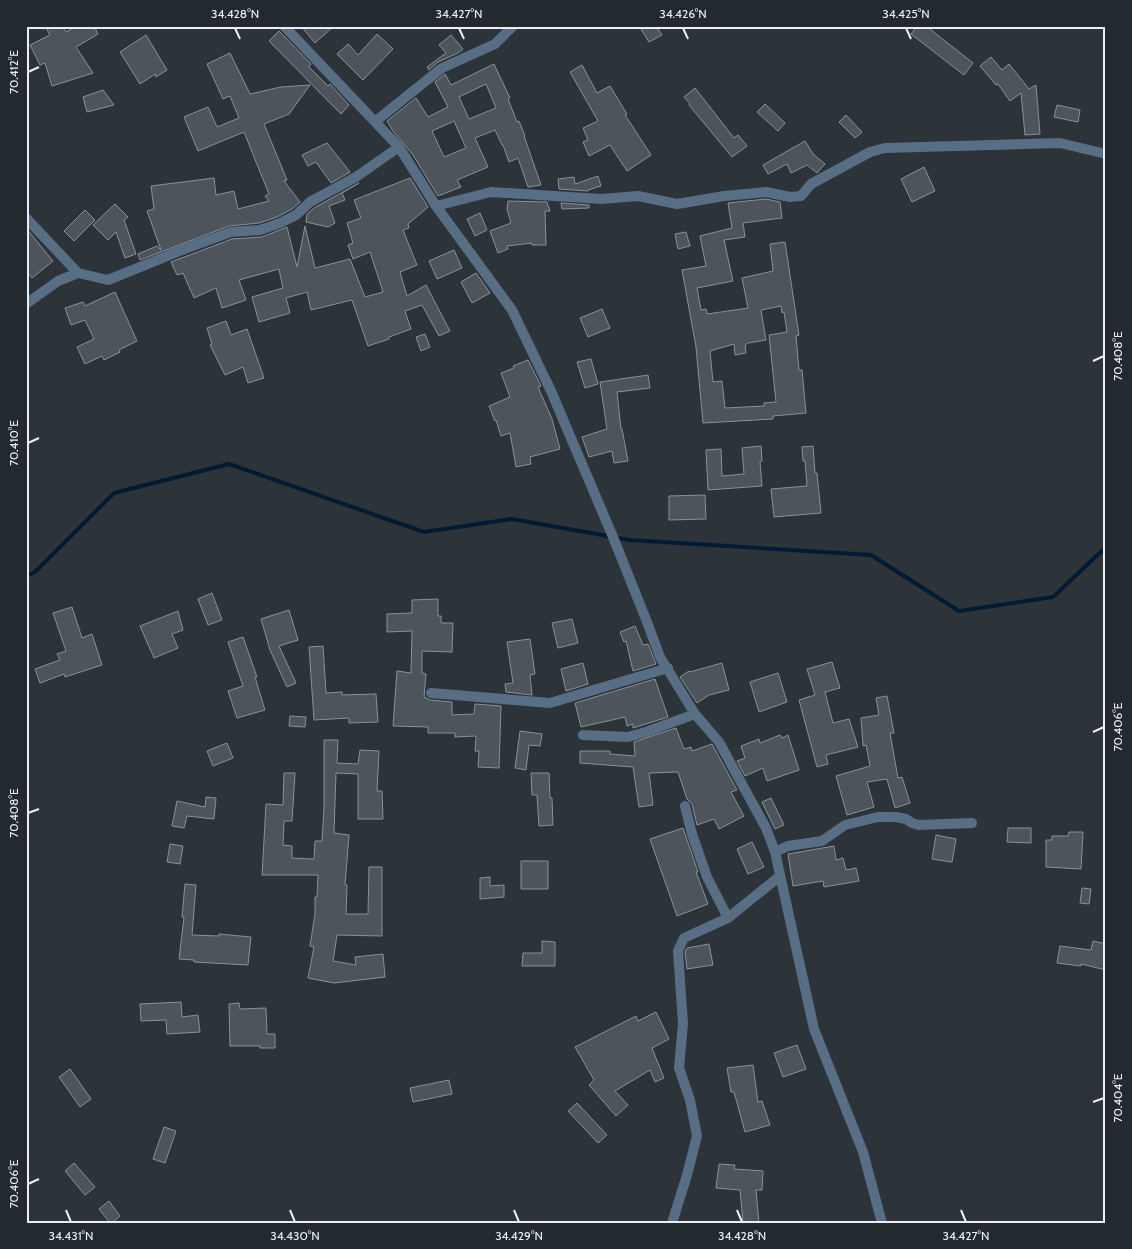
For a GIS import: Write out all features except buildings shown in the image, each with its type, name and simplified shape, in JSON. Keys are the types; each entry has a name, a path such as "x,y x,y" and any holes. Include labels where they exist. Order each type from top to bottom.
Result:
{"street":[{"path":"284,26 399,146 436,206 512,310 551,391 590,482 660,657 695,714 719,742 766,828 776,852 814,1029 863,1152 882,1223"},
{"path":"376,121 442,68 495,44 513,26"},
{"path":"436,206 491,192 601,198 638,196 677,204 724,196 766,192 790,197 801,196 811,184 870,152 884,148 1060,143 1106,154"},
{"path":"26,218 78,273 108,280 231,232 260,230 280,223 296,215 310,202 356,177 399,146"},
{"path":"26,304 58,281 78,273"},
{"path":"431,693 550,703 668,668"},
{"path":"583,735 628,736 646,732 695,714"},
{"path":"685,806 692,834 707,877 728,918"},
{"path":"776,852 788,846 822,841 845,825 878,817 896,816 919,825 972,823"},
{"path":"672,1223 697,1136 690,1100 678,1068 683,1024 678,951 684,938 728,918 780,876"}],"waterway":[{"path":"26,576 35,572 114,493 229,464 424,532 512,519 630,540 871,555 959,611 1053,597 1106,547"}]}
